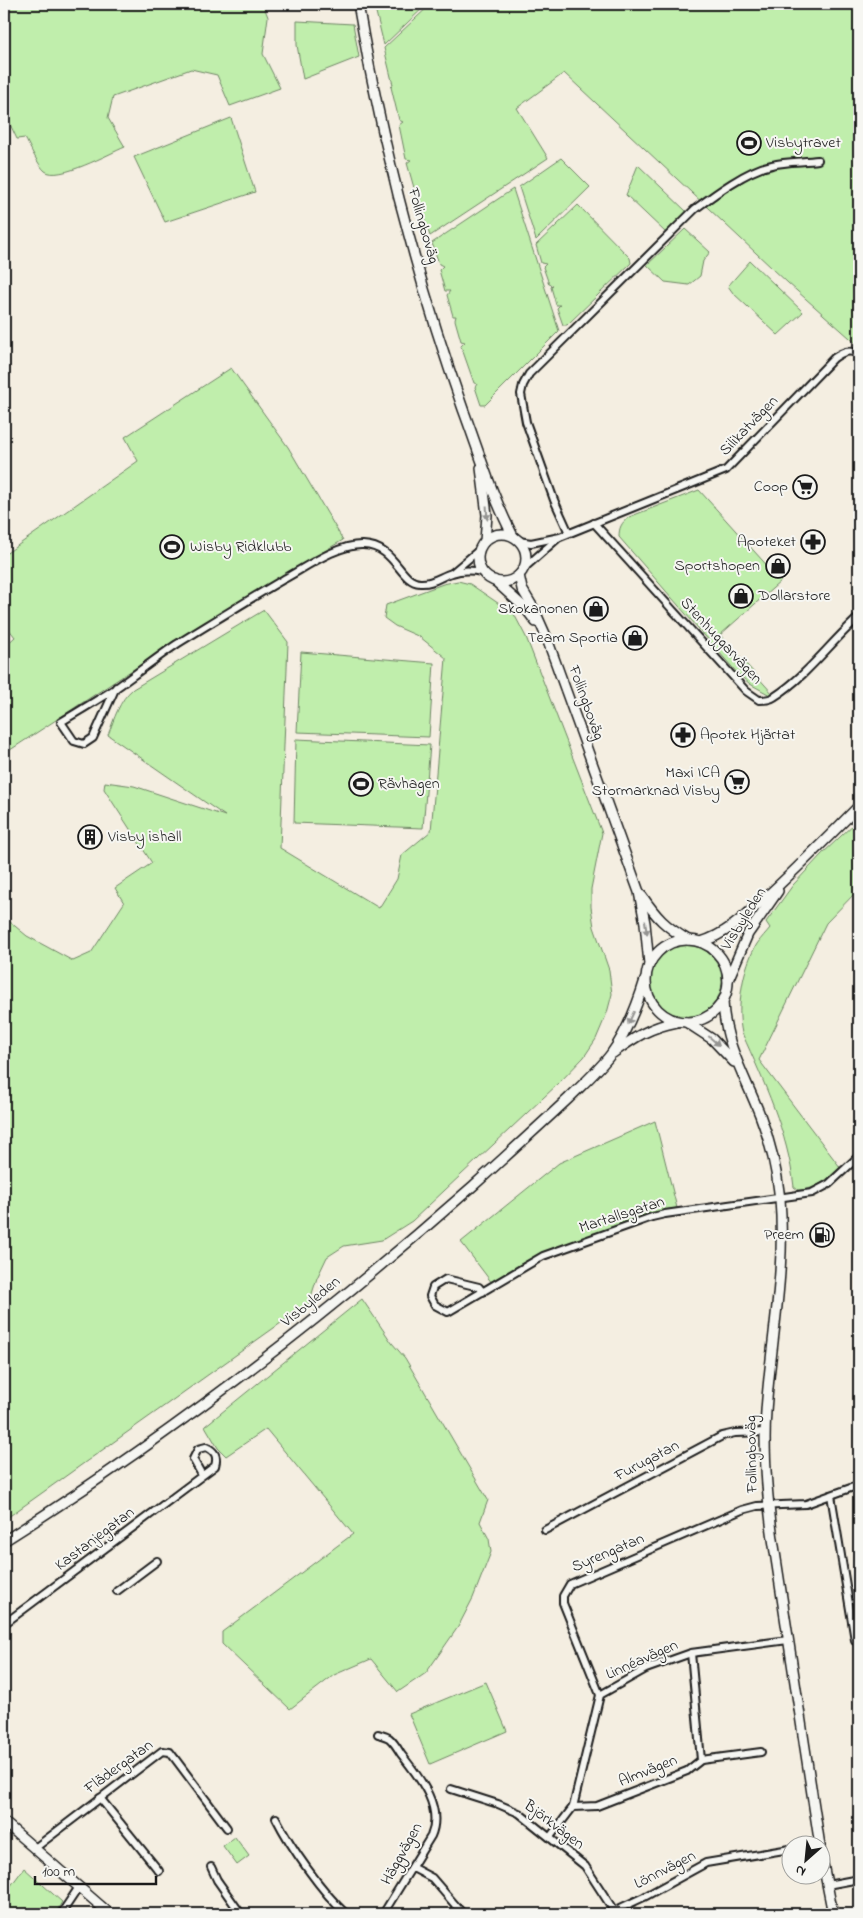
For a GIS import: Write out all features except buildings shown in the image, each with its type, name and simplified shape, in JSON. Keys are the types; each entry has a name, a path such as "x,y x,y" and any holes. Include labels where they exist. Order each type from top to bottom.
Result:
{"main road":[{"name":"Follingboväg","path":"358,4 367,58 389,157 442,350 478,451 516,538"},
{"name":"Follingboväg","path":"478,451 487,514 485,541"},
{"path":"500,534 516,538 525,552 526,559 521,572 509,581 494,580 482,572 478,563 479,550 485,541 490,537 500,534"},
{"name":"Follingboväg","path":"521,572 522,590 534,609 546,636 639,892 645,923 649,964"},
{"name":"Follingboväg","path":"494,580 526,609 546,636"},
{"name":"Visbyleden","path":"701,942 724,932 790,876 859,806"},
{"name":"Visbyleden","path":"728,980 748,934 790,876"},
{"name":"Follingboväg","path":"639,892 659,919 688,940"},
{"path":"688,940 701,942 710,946 725,965 728,980 727,991 723,1001 705,1018 682,1022 663,1015 654,1007 648,997 645,980 649,964 662,947 672,942 688,940"},
{"name":"Visbyleden","path":"611,1054 632,1016 645,980"},
{"name":"Follingboväg","path":"723,1001 726,1032 738,1066 763,1124 780,1198 781,1261 766,1432 769,1506 817,1836"},
{"name":"Follingboväg","path":"682,1022 712,1039 738,1066"},
{"name":"Visbyleden","path":"4,1540 126,1460 299,1333 408,1243 526,1138 611,1054 645,1031 661,1025 682,1022"},
{"path":"4,1822 110,1914"},
{"path":"4,1827 22,1837"},
{"name":"Follingboväg","path":"827,1886 832,1914"}],"street":[{"path":"569,533 554,500 526,422 521,394 529,374 695,209 718,191 746,175 770,165 818,160"},
{"name":"Silikatvägen","path":"560,537 726,470 834,358 843,352 852,351 859,354"},
{"name":"Stenhuggarvägen","path":"594,523 746,691 759,700 773,698 813,664 840,634 859,617"},
{"path":"516,538 531,543 560,537"},
{"path":"521,572 560,537"},
{"path":"116,687 93,738 84,744 74,741 61,722 116,687 176,645 317,560 350,546 368,545 380,549 391,557 408,577 419,583 430,582 452,572 479,550"},
{"path":"452,572 465,570 482,572"},
{"name":"Martallsgatan","path":"483,1292 479,1287 446,1279 433,1287 430,1296 435,1305 448,1312 483,1292 543,1256 652,1217 807,1194 819,1190 834,1180 859,1156"},
{"name":"Furugatan","path":"545,1530 722,1436 735,1433 766,1432"},
{"name":"Kastanjegatan","path":"4,1624 202,1475"},
{"path":"769,1506 806,1504 859,1485"},
{"path":"831,1495 855,1640 859,1645"},
{"name":"Syrengatan","path":"600,1694 563,1603 563,1596 568,1586 742,1510 757,1506 769,1506"},
{"path":"116,1591 157,1561"},
{"name":"Linnéavägen","path":"550,1837 573,1807 600,1694 646,1669 691,1653 788,1640"},
{"path":"691,1653 701,1760"},
{"name":"Häggvägen","path":"378,1734 389,1738 415,1772 432,1806 435,1818 434,1829 383,1914"},
{"name":"Flädergatan","path":"35,1848 162,1751 170,1752 227,1828"},
{"name":"Almvägen","path":"573,1807 597,1806 688,1771 701,1760 761,1752"},
{"name":"Björkvägen","path":"451,1788 519,1813 585,1866 615,1912"},
{"path":"100,1798 159,1871"},
{"path":"276,1818 283,1832 317,1881 334,1903 346,1914"},
{"name":"Lönnvägen","path":"615,1912 706,1864 780,1851"},
{"path":"212,1867 240,1914"},
{"path":"412,1868 432,1878 463,1914"},
{"path":"830,1884 859,1879"},
{"path":"60,1914 79,1888"}],"green space":[{"path":"4,4 263,4 268,17 263,54 280,88 230,106 217,75 191,69 113,97 108,118 125,147 72,170 61,173 45,171 25,138 17,139 7,118 4,121"},
{"path":"374,4 427,4 384,45"},
{"name":"Visbytravet","path":"431,4 859,4 859,346 788,283 564,73 517,108 548,158 430,236 418,200 421,197 416,195 407,163 411,160 406,159 399,125 403,122 399,120 384,48"},
{"path":"297,21 353,24 359,57 303,79 297,45"},
{"path":"231,118 255,192 165,222 134,157"},
{"path":"561,158 590,187 536,240 519,187"},
{"path":"638,165 687,212 666,233 626,195"},
{"path":"513,189 559,331 485,405 481,405 475,387 477,384 474,383 461,346 465,342 461,341 455,320 456,316 453,316 447,295 450,291 445,291 439,270 443,266 439,264 432,243"},
{"path":"578,205 630,258 631,263 567,325 563,325 557,308 560,305 556,305 551,287 553,285 549,284 543,267 546,264 541,263 536,245"},
{"path":"685,229 710,252 703,261 700,276 689,285 665,282 647,265"},
{"path":"750,261 803,312 778,335 728,286"},
{"name":"Wisby Ridklubb","path":"231,368 288,447 343,540 218,614 4,754 4,647 15,637 4,623 4,555 138,461 125,437"},
{"path":"699,490 781,581 720,635 773,694 770,695 750,684 738,674 619,537 621,526 629,517"},
{"path":"458,581 470,584 514,614 526,637 602,833 591,889 591,907 594,927 609,970 612,994 607,1013 596,1039 584,1057 559,1083 412,1221 382,1240 344,1246 327,1257 317,1278 309,1303 4,1520 4,917 27,936 73,961 91,953 124,903 115,888 152,863 104,789 105,782 134,786 225,816 108,735 121,704 133,689 264,610 288,642 280,848 379,908 397,879 402,855 431,831 446,658 420,637 395,626 384,618 386,605 443,584"},
{"path":"301,652 434,663 429,737 297,732"},
{"name":"Rävhagen","path":"296,739 430,745 423,828 294,823"},
{"path":"859,819 859,889 826,923 759,1060 840,1167 826,1180 816,1186 798,1190 794,1187 781,1127 759,1070 742,1033 740,999 752,953 770,928 766,922 793,885"},
{"path":"686,945 706,951 716,961 722,981 716,1001 706,1011 686,1017 666,1011 656,1001 650,981 656,961 666,951"},
{"path":"655,1121 677,1208 662,1210 539,1254 492,1283 461,1242 559,1163"},
{"path":"362,1299 392,1343 405,1358 488,1500 480,1522 489,1539 491,1552 473,1598 458,1627 426,1673 398,1692 371,1659 334,1675 290,1709 222,1644 222,1632 353,1534 266,1429 226,1456 218,1448 205,1426"},
{"path":"486,1682 507,1731 430,1764 409,1714"},
{"path":"235,1837 249,1856 237,1865 223,1846"},
{"path":"24,1868 62,1902 55,1914 4,1914 4,1895"}],"place":[{"name":"Visbytravet","path":"749,143"},
{"name":"Coop","path":"805,487"},
{"name":"Apoteket","path":"813,542"},
{"name":"Wisby Ridklubb","path":"172,547"},
{"name":"Sportshopen","path":"778,566"},
{"name":"Dollarstore","path":"741,596"},
{"name":"Skokanonen","path":"596,609"},
{"name":"Team Sportia","path":"635,638"},
{"name":"Apotek Hjärtat","path":"683,735"},
{"name":"Maxi ICA Stormarknad Visby","path":"737,782"},
{"name":"Rävhagen","path":"361,784"},
{"name":"Visby ishall","path":"90,837"},
{"name":"Preem","path":"822,1235"}]}
